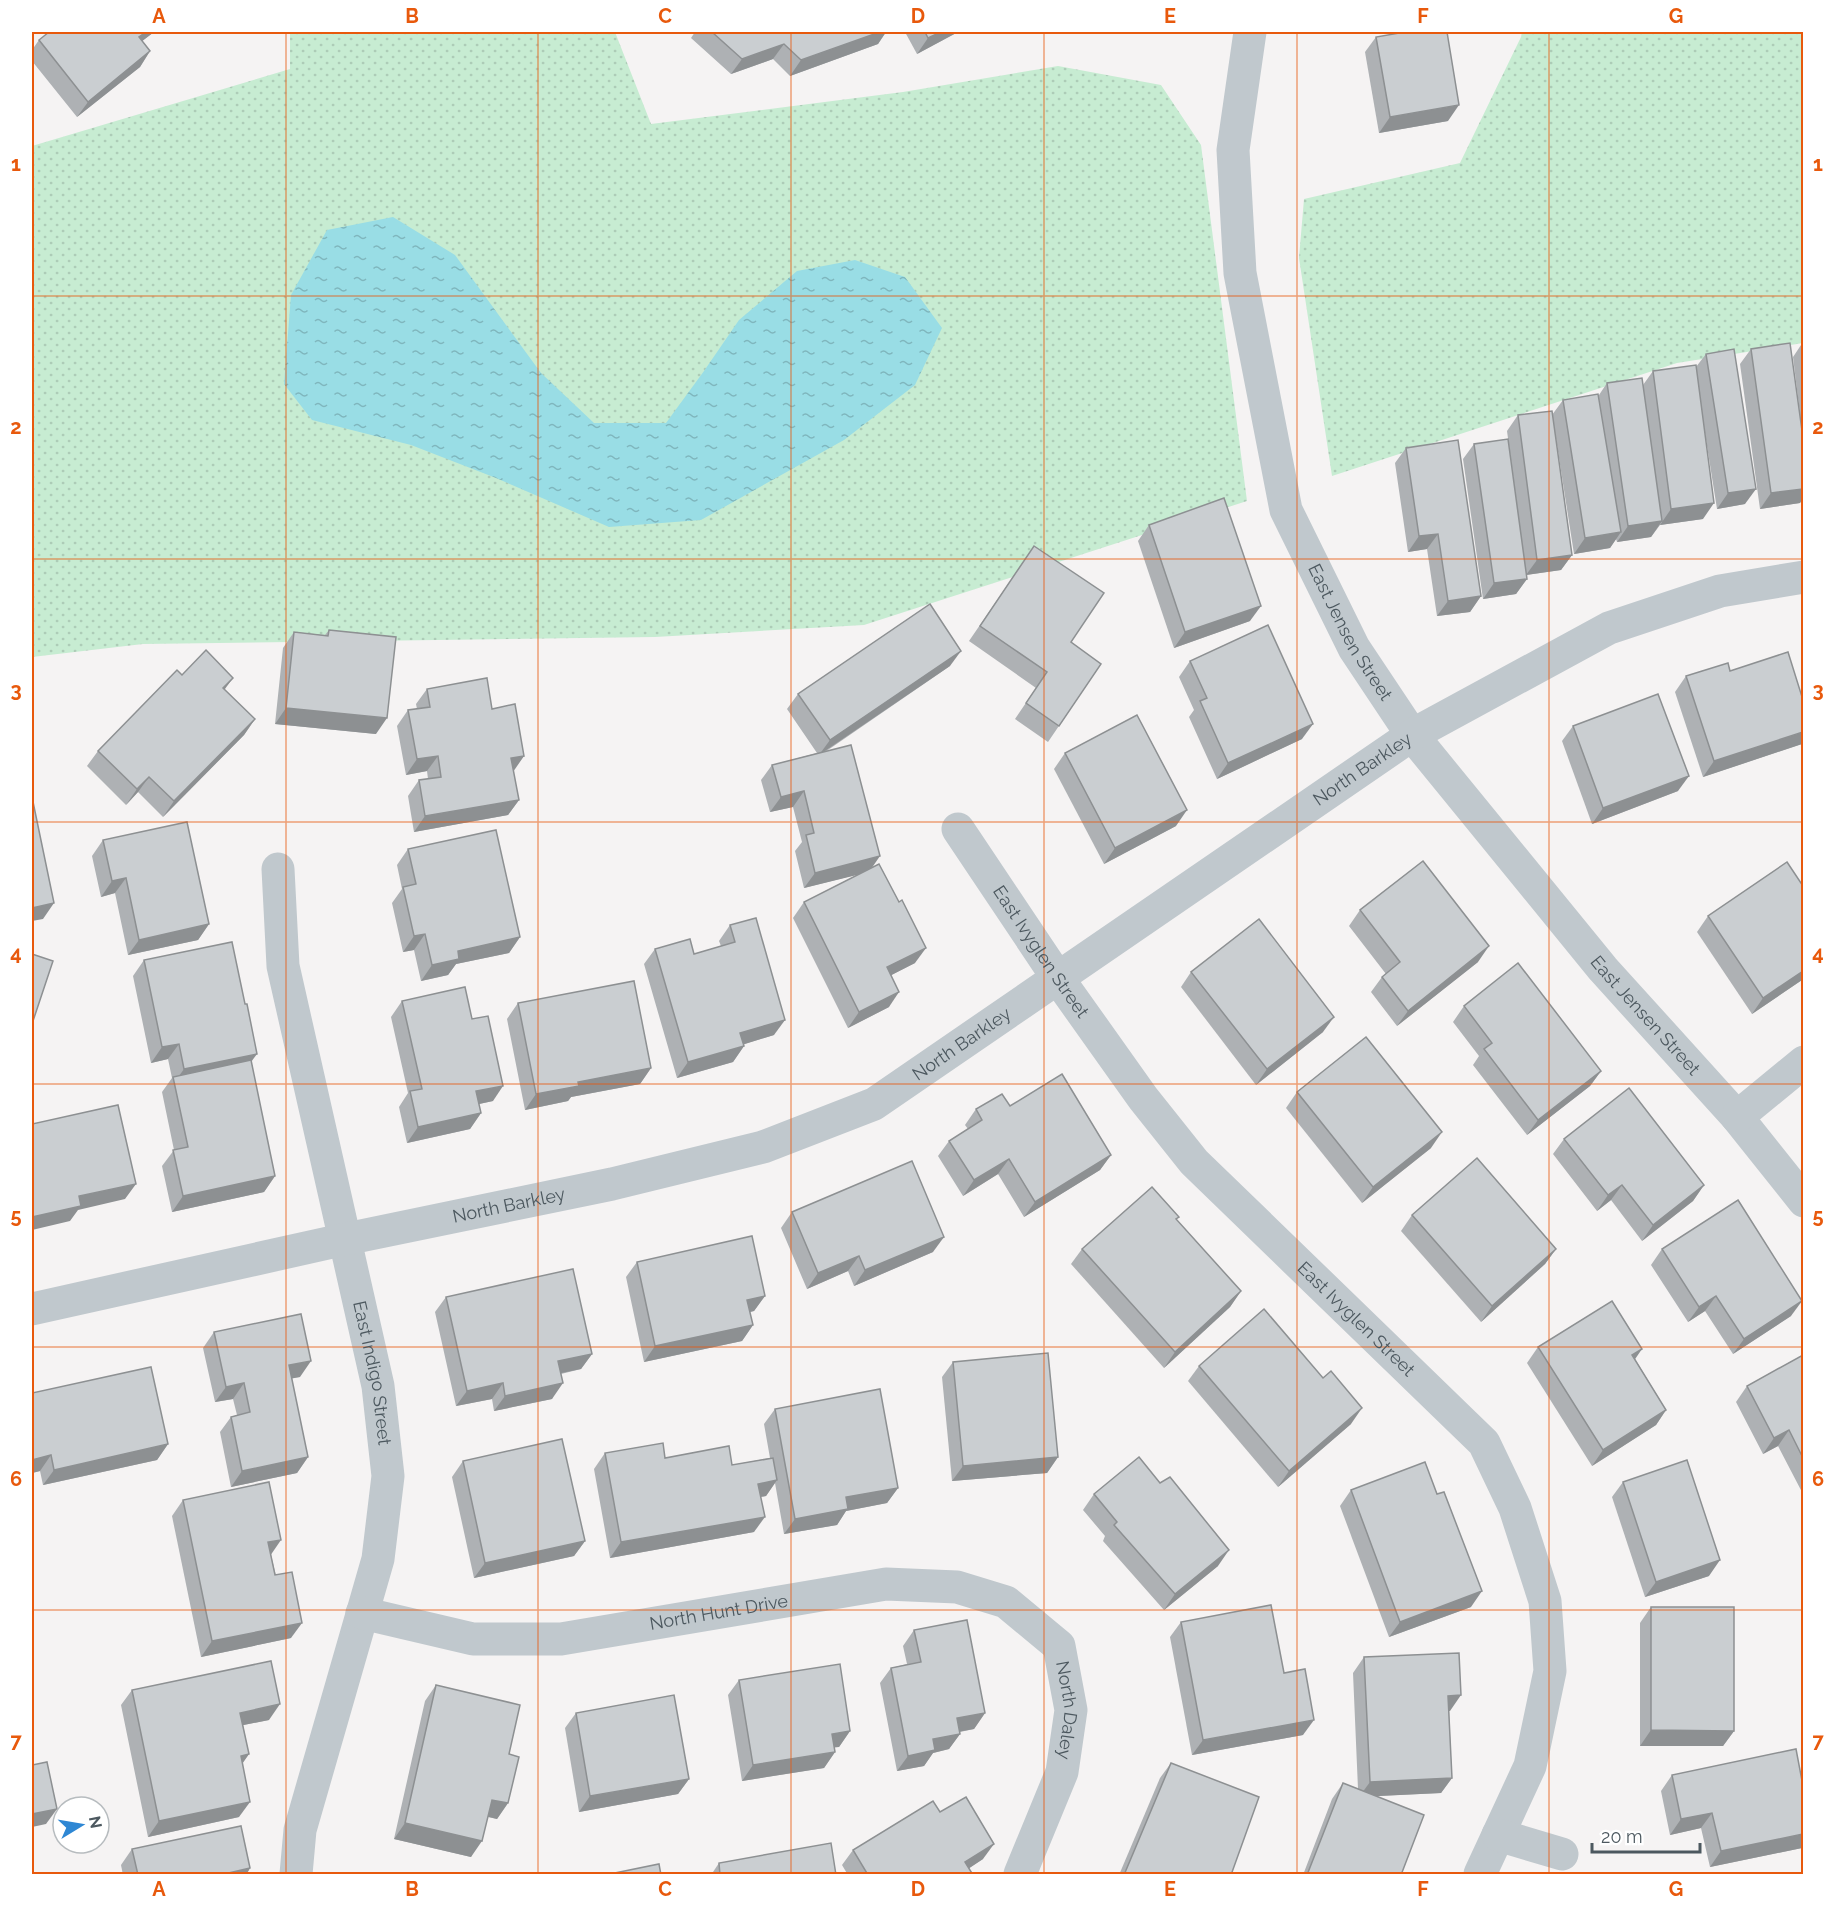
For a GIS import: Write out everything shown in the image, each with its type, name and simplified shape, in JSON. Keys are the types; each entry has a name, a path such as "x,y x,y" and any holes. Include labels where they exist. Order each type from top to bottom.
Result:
{"street":[{"name":"East Jensen Street","path":"1250,32 1233,150 1240,273 1286,510 1354,648 1412,735 1604,969 1737,1117 1803,1201"},
{"name":"North Barkley","path":"32,1309 346,1239 612,1184 762,1147 874,1104 1412,735 1609,628 1720,591 1803,576"},
{"name":"East Ivyglen Street","path":"958,829 1057,977 1143,1098 1194,1162 1484,1443 1515,1508 1545,1602 1550,1671 1530,1766 1480,1875"},
{"name":"East Indigo Street","path":"278,869 283,966 378,1386 388,1476 378,1559 300,1830 296,1875"},
{"path":"1737,1117 1803,1062"},
{"name":"North Hunt Drive","path":"362,1613 473,1639 561,1639 886,1584 957,1587 1006,1602 1059,1646"},
{"name":"North Daley","path":"1020,1875 1062,1772 1071,1710 1059,1646"},
{"path":"1498,1835 1562,1854"}],"green space":[{"path":"290,32 615,32 651,124 903,92 1058,66 1161,85 1201,145 1247,501 864,625 655,637 143,644 32,657 32,146 290,69"},
{"path":"1522,32 1803,32 1803,343 1677,363 1332,476 1299,258 1304,199 1460,163"}],"water":[{"path":"393,217 455,255 541,373 594,423 666,423 739,320 797,271 855,260 905,277 942,328 915,385 844,440 701,520 609,527 496,478 411,445 312,420 284,384 291,295 327,230"}],"building":[{"path":"49,32 146,32 139,37 150,51 88,102 39,40"},
{"path":"712,32 880,32 801,60 784,44 742,59"},
{"path":"925,32 941,32 928,38"},
{"path":"1405,32 1447,32 1459,105 1390,117 1376,37"},
{"path":"1790,343 1803,438 1803,489 1771,493 1751,349"},
{"path":"1734,349 1756,489 1728,493 1706,354"},
{"path":"1696,365 1714,503 1671,509 1653,371"},
{"path":"1642,378 1662,521 1628,526 1607,383"},
{"path":"1598,394 1621,532 1585,538 1563,400"},
{"path":"1552,411 1572,555 1537,560 1518,415"},
{"path":"1508,439 1527,579 1494,583 1474,444"},
{"path":"1458,440 1481,596 1448,601 1438,534 1419,536 1406,448"},
{"path":"1224,498 1261,606 1185,632 1149,525"},
{"path":"1034,546 1104,593 1071,642 1101,664 1059,726 1026,703 1047,672 980,626"},
{"path":"930,604 961,651 830,740 798,694"},
{"path":"1268,625 1313,724 1228,763 1200,701 1207,698 1190,661"},
{"path":"329,630 396,637 387,718 286,708 294,632 328,636"},
{"path":"206,650 233,678 223,688 255,719 174,801 149,777 137,789 98,751 177,670 182,675"},
{"path":"1788,652 1803,700 1803,732 1714,761 1686,676 1728,663 1730,671"},
{"path":"487,678 492,709 515,704 524,756 511,758 519,800 425,816 419,780 441,777 438,756 417,759 408,710 430,707 427,689"},
{"path":"1658,694 1689,776 1603,808 1573,726"},
{"path":"1137,715 1187,810 1115,848 1065,753"},
{"path":"851,745 880,856 815,873 806,835 814,833 804,791 781,797 772,765"},
{"path":"32,797 54,903 32,908"},
{"path":"187,822 209,924 139,940 126,878 112,881 103,840"},
{"path":"496,830 520,937 458,951 459,959 432,965 425,934 414,936 403,887 416,884 408,849"},
{"path":"1423,861 1489,946 1408,1011 1382,977 1400,962 1360,910"},
{"path":"1787,862 1803,886 1803,971 1763,998 1708,916"},
{"path":"879,864 899,902 902,900 926,948 887,967 899,992 859,1012 804,902"},
{"path":"756,918 785,1020 740,1033 744,1046 688,1062 655,949 690,939 694,954 735,942 730,925"},
{"path":"1259,919 1334,1017 1267,1069 1191,972"},
{"path":"232,942 257,1054 184,1069 179,1044 162,1047 144,960"},
{"path":"32,954 53,961 32,1024"},
{"path":"1518,963 1601,1071 1538,1120 1484,1049 1492,1043 1464,1006"},
{"path":"634,981 651,1068 578,1082 579,1086 536,1094 518,1003"},
{"path":"465,987 472,1019 488,1016 503,1086 476,1091 481,1113 418,1127 410,1091 422,1089 402,1001"},
{"path":"1366,1037 1442,1132 1373,1187 1297,1092"},
{"path":"251,1060 275,1176 183,1196 173,1150 188,1147 173,1077"},
{"path":"1062,1074 1111,1155 1035,1202 1009,1159 974,1180 949,1141 982,1120 976,1109 1002,1094 1010,1106"},
{"path":"1629,1088 1704,1185 1653,1225 1622,1185 1608,1195 1564,1139"},
{"path":"118,1105 136,1184 79,1196 81,1206 32,1217 32,1124"},
{"path":"1477,1158 1556,1249 1492,1306 1412,1215"},
{"path":"912,1161 944,1237 865,1270 859,1256 818,1273 792,1212"},
{"path":"1152,1187 1179,1217 1176,1219 1241,1291 1175,1352 1082,1249"},
{"path":"1738,1200 1802,1301 1744,1339 1716,1296 1699,1307 1662,1249"},
{"path":"752,1236 765,1296 747,1300 753,1325 655,1346 637,1262"},
{"path":"573,1269 592,1354 558,1361 563,1383 505,1396 503,1383 467,1391 446,1297"},
{"path":"1612,1301 1642,1349 1632,1355 1666,1410 1603,1450 1538,1347"},
{"path":"1264,1309 1323,1378 1331,1371 1362,1408 1289,1471 1199,1366"},
{"path":"301,1314 311,1361 289,1365 308,1457 242,1471 231,1417 250,1412 244,1383 226,1387 214,1332"},
{"path":"1048,1353 1058,1457 963,1466 953,1362"},
{"path":"1803,1355 1803,1458 1789,1430 1774,1438 1747,1386"},
{"path":"151,1367 168,1444 54,1470 51,1455 32,1460 32,1393"},
{"path":"880,1389 898,1488 846,1497 848,1509 795,1519 775,1409"},
{"path":"562,1439 585,1541 485,1563 463,1461"},
{"path":"663,1443 665,1458 729,1446 732,1465 773,1458 777,1480 758,1484 765,1517 621,1542 605,1453"},
{"path":"1139,1457 1160,1483 1170,1477 1229,1550 1175,1594 1114,1525 1117,1522 1094,1494"},
{"path":"1687,1460 1720,1560 1656,1582 1623,1482"},
{"path":"1425,1462 1437,1494 1444,1492 1482,1591 1400,1622 1351,1490"},
{"path":"269,1482 281,1540 268,1542 275,1575 292,1572 302,1623 212,1641 183,1500"},
{"path":"1271,1605 1284,1673 1305,1669 1314,1720 1203,1740 1181,1622"},
{"path":"1651,1607 1734,1607 1734,1731 1651,1730"},
{"path":"967,1620 985,1713 957,1718 960,1734 933,1739 935,1750 908,1756 891,1668 921,1662 914,1630"},
{"path":"1459,1653 1461,1695 1448,1696 1452,1778 1370,1782 1364,1657"},
{"path":"271,1661 280,1704 240,1713 249,1754 241,1756 250,1802 159,1821 132,1690"},
{"path":"840,1664 850,1731 832,1734 835,1752 753,1765 739,1680"},
{"path":"436,1685 520,1705 509,1754 519,1757 508,1803 492,1800 482,1841 405,1823"},
{"path":"674,1695 689,1779 590,1796 576,1713"},
{"path":"1796,1749 1803,1786 1803,1834 1721,1851 1712,1813 1681,1819 1672,1775"},
{"path":"47,1762 54,1795 51,1795 51,1810 32,1814 32,1765"},
{"path":"1171,1763 1259,1797 1231,1875 1124,1875"},
{"path":"1343,1783 1424,1815 1401,1875 1307,1875"},
{"path":"966,1797 994,1844 965,1862 973,1875 868,1875 853,1850 933,1801 940,1812"},
{"path":"241,1826 250,1868 220,1875 138,1875 132,1849"},
{"path":"831,1843 836,1875 720,1875 719,1863"},
{"path":"659,1864 661,1875 605,1875"}]}
